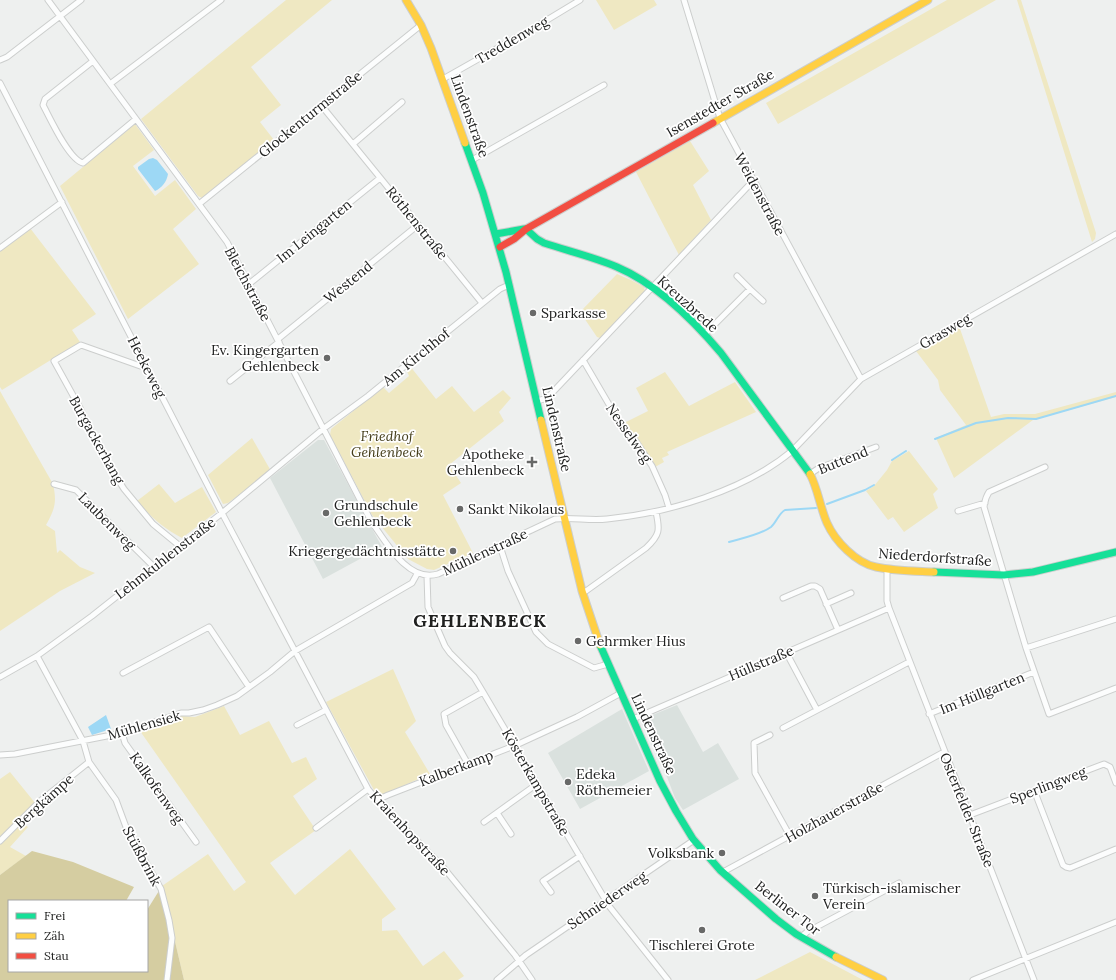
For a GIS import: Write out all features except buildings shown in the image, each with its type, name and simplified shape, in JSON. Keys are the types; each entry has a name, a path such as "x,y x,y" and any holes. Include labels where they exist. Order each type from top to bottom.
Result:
{"main road":[{"name":"Lindenstraße","path":"406,0 421,25 443,79 472,160 500,247 582,591 591,622 608,664 665,789 694,840 706,854"},
{"name":"Isenstedter Straße","path":"500,247 514,239 526,229 928,0"},
{"name":"Isenstedter Straße","path":"496,234 526,229"},
{"name":"Kreuzbrede","path":"526,229 544,243 617,267 653,287 705,334 721,353 792,451"},
{"name":"Niederdorfstraße","path":"792,451 810,474 815,484 828,523 839,543 847,551 864,563 887,569 956,574 1004,575 1033,572 1116,552"},
{"name":"Berliner Tor","path":"706,854 723,872 801,938 883,980"}],"street":[{"name":"Bleichstraße","path":"48,0 227,242 371,521 399,559 417,574 427,576"},
{"path":"0,60 7,57 81,0"},
{"path":"110,84 221,0"},
{"name":"Treddenweg","path":"443,79 580,0"},
{"name":"Weidenstraße","path":"684,0 720,118 861,379"},
{"name":"Glockenturmstraße","path":"199,204 421,25"},
{"path":"93,62 45,99 43,105 68,150 79,162 82,163 136,119"},
{"name":"Heekeweg","path":"0,85 295,651"},
{"path":"472,160 604,85"},
{"path":"353,144 402,102"},
{"name":"Röthenstraße","path":"321,105 482,303"},
{"name":"Im Leingarten","path":"248,284 380,178"},
{"path":"537,401 544,399 551,394 753,181"},
{"path":"0,248 62,202"},
{"name":"Westend","path":"230,381 418,224"},
{"name":"Grasweg","path":"792,451 861,379 1116,234"},
{"path":"736,276 763,301"},
{"name":"Am Kirchhof","path":"323,430 368,396 482,303 500,289 509,285"},
{"path":"705,334 750,288"},
{"name":"Burgackerhang","path":"146,365 143,367 81,345 54,361 80,408 103,456 124,489 153,524 181,546"},
{"name":"Nesselweg","path":"583,360 621,425 635,440 652,466 669,508"},
{"name":"Lehmkuhlenstraße","path":"0,677 37,656 66,636 181,546 323,430"},
{"name":"Buttend","path":"810,474 819,468 876,447"},
{"path":"565,518 604,520 631,517 656,512 698,500 732,487 758,474 780,461 792,451"},
{"path":"958,510 984,503 985,498 990,492 1045,467"},
{"name":"Laubenweg","path":"54,484 76,490 154,567"},
{"name":"Im Hüllgarten","path":"984,503 1026,648 1048,714 1116,688"},
{"path":"582,591 592,586 646,548 654,540 658,535 659,529 656,512"},
{"name":"Mühlenstraße","path":"427,576 438,574 555,519 565,518"},
{"path":"500,546 508,571 533,628 539,637 548,644 594,668 608,664"},
{"name":"Osterfelder Straße","path":"887,569 887,601 889,608 929,714 1034,980"},
{"path":"295,651 412,583 417,574"},
{"name":"Kösterkampstraße","path":"427,576 428,607 445,646 474,677 605,900 668,980"},
{"path":"783,598 811,586 815,586 820,589 838,630"},
{"path":"826,604 851,593"},
{"name":"Hüllstraße","path":"633,719 889,608"},
{"path":"1026,648 1116,619"},
{"path":"123,673 209,627 249,687"},
{"name":"Mühlensiek","path":"0,755 15,754 122,733 180,712 196,711 217,705 237,696 270,672 295,651"},
{"name":"Kraienhopstraße","path":"295,651 368,789 377,800 439,862 520,961 532,980"},
{"path":"786,652 816,710"},
{"name":"Stüßbrink","path":"37,656 83,741 90,762 116,800 126,827 160,889 170,920 172,938 167,980"},
{"path":"783,728 909,662"},
{"name":"Im Hüllgarten","path":"929,714 1034,672"},
{"path":"468,764 446,725 444,714 483,692"},
{"name":"Kalberkamp","path":"377,800 514,746 577,717 621,693"},
{"path":"297,725 326,710"},
{"name":"Kalkofenweg","path":"122,733 125,743 196,842"},
{"path":"770,735 754,743 755,773 790,836"},
{"name":"Holzhauerstraße","path":"723,872 944,752"},
{"name":"Bergkämpe","path":"0,841 39,802 90,762"},
{"name":"Sperlingweg","path":"970,815 1104,764 1110,767 1116,783"},
{"path":"484,822 537,784"},
{"path":"316,828 368,789"},
{"path":"1034,790 1063,865 1070,868 1116,849"},
{"path":"497,813 511,834"},
{"name":"Schniederweg","path":"497,980 526,955 694,840"},
{"path":"551,892 543,881 580,856"},
{"path":"801,938 807,932 899,883"},
{"path":"973,980 1116,922"}],"shaded area":[{"name":"Grundschule Gehlenbeck","path":"318,440 324,440 382,547 323,579 270,478"},
{"path":"677,705 703,752 718,743 739,779 683,810 675,798 667,777 640,720"},
{"path":"622,709 649,771 580,809 548,753"},
{"path":"32,851 73,862 134,887 127,900 8,900 8,972 148,972 148,908 162,886 184,980 0,980 0,875"}],"green space":[{"path":"286,0 332,0 251,67 281,105 260,122 274,140 202,198 198,196 141,119"},
{"path":"596,0 654,0 657,5 614,30"},
{"path":"947,0 996,0 778,124 766,103"},
{"path":"1017,0 1021,0 1096,233 1095,239 1092,242"},
{"path":"135,124 154,150 133,166 155,196 175,180 196,209 173,229 199,264 128,319 60,186"},
{"path":"690,141 709,171 693,185 711,220 679,255 636,172"},
{"path":"30,228 96,314 72,330 80,342 2,390 0,387 0,251"},
{"path":"617,274 644,287 645,291 600,338 597,337 580,312"},
{"path":"959,326 991,417 1004,414 1035,414 1116,392 1116,397 1033,420 954,478 936,438 966,425 940,390 938,380 916,351"},
{"name":"Friedhof Gehlenbeck","path":"410,366 436,399 452,386 474,412 503,390 511,398 499,412 504,421 449,465 461,483 443,495 473,553 434,570 427,569 408,559 372,515 330,435 331,429 383,387 389,393 409,376 406,369"},
{"path":"665,372 689,406 735,382 756,412 667,452 669,455 662,458 664,462 655,467 637,438 624,423 648,411 636,388"},
{"path":"0,391 53,484 55,501 46,525 55,531 57,553 60,550 80,567 95,573 60,591 0,631"},
{"path":"252,438 271,471 228,503 223,504 208,475"},
{"path":"909,451 938,489 933,494 938,508 904,532 893,517 888,520 866,491 874,486 887,470 892,461"},
{"path":"159,484 175,503 202,487 216,512 182,538 158,522 137,501"},
{"path":"393,669 416,721 405,732 430,774 382,795 375,792 326,702"},
{"path":"224,706 240,735 269,721 292,763 306,757 317,779 293,796 316,830 270,863 295,895 350,849 396,909 382,919 382,931 397,930 423,966 444,951 464,976 458,980 184,980 162,886 208,854 234,891 246,882 140,731 181,716 195,717"},
{"path":"10,772 40,809 22,823 28,827 10,847 26,856 0,875 0,779"},
{"path":"810,952 863,980 755,980"}],"water":[{"path":"153,158 157,160 168,174 164,184 155,191 138,169 138,167 149,159"},
{"path":"106,715 111,729 92,735 88,727"}],"waterway":[{"path":"935,439 976,423 1008,418 1036,419 1116,396"},
{"path":"892,460 906,451"},
{"path":"827,504 865,490 874,485"},
{"path":"729,542 767,530 785,510 816,508"}],"traffic: fast":[{"path":"465,143 483,193 506,272 541,420"},
{"path":"496,234 524,229"},
{"path":"526,229 544,243 599,260 632,274 674,304 699,328 721,353 810,474"},
{"path":"934,572 1004,575 1033,572 1116,552"},
{"path":"600,645 660,781 693,839 720,870 776,919 796,934 836,957"}],"traffic: slow":[{"path":"406,0 421,25 431,48 465,143"},
{"path":"713,123 928,0"},
{"path":"541,420 582,591 600,645"},
{"path":"810,474 827,523 835,537 854,556 868,565 876,567 934,572"},
{"path":"836,957 883,980"}],"traffic: jam":[{"path":"500,247 514,239 526,229 713,123"}],"place":[{"name":"Sparkasse","path":"533,313"},
{"name":"Ev. Kingergarten Gehlenbeck","path":"327,358"},
{"name":"Apotheke Gehlenbeck","path":"532,462"},
{"name":"Sankt Nikolaus","path":"460,509"},
{"name":"Grundschule Gehlenbeck","path":"326,513"},
{"name":"Kriegergedächtnisstätte","path":"453,551"},
{"name":"Gehrmker Hius","path":"578,641"},
{"name":"Edeka Röthemeier","path":"568,782"},
{"name":"Volksbank","path":"722,853"},
{"name":"Türkisch-islamischer Verein","path":"815,896"},
{"name":"Tischlerei Grote","path":"702,930"}],"district":[{"name":"GEHLENBECK","path":"480,621"}]}
